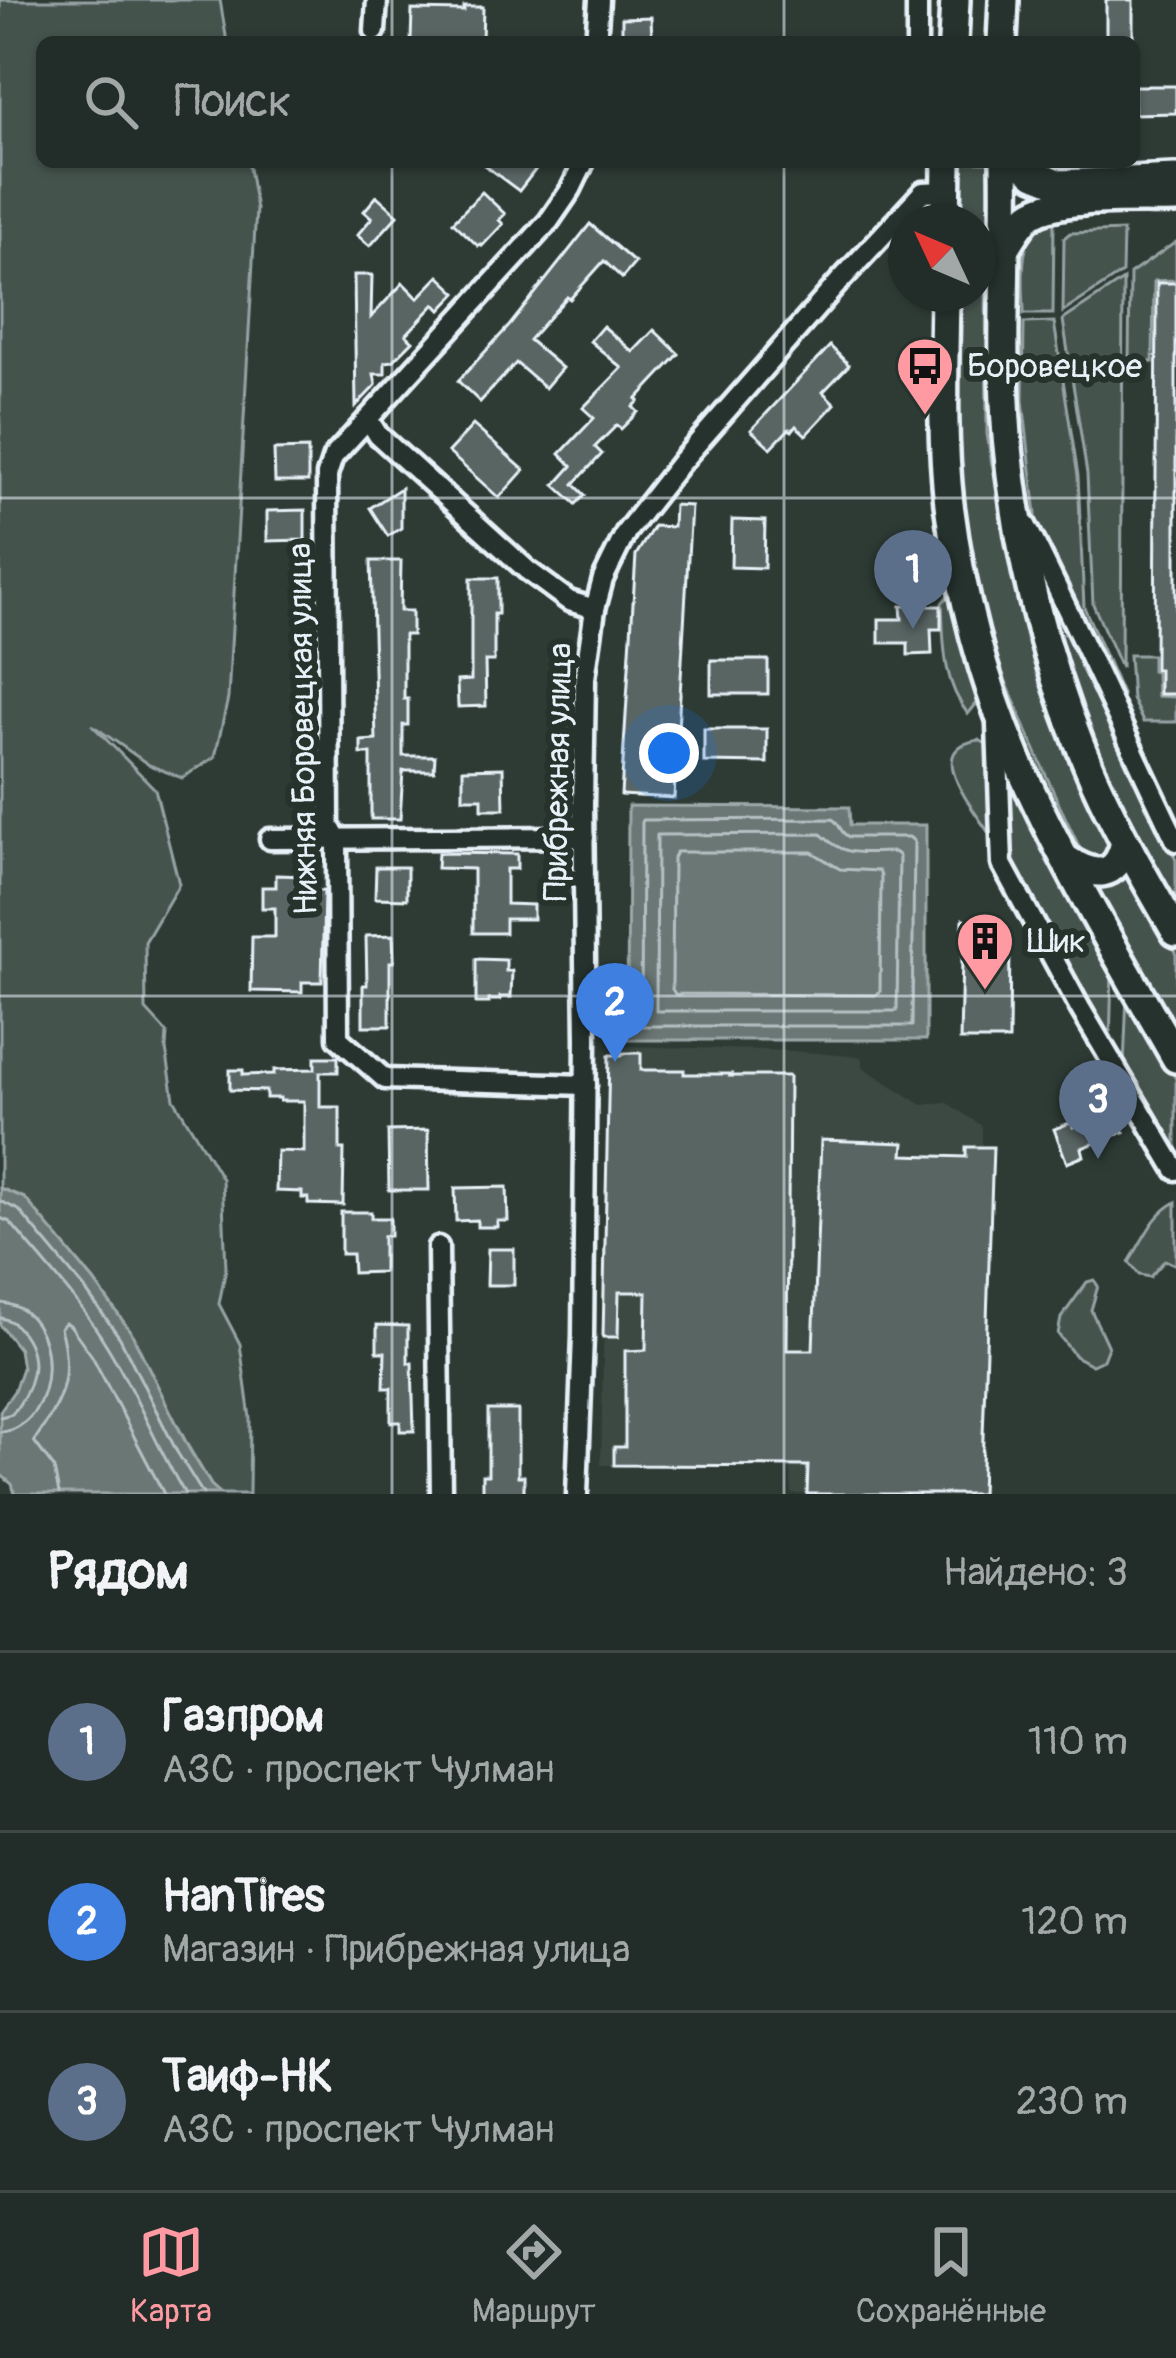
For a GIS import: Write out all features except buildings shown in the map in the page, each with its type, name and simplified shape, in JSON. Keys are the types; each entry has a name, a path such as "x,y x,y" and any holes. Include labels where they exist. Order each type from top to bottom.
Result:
{"main road":[{"path":"953,36 955,0"},
{"path":"1002,36 1004,0"},
{"path":"945,204 946,168"},
{"path":"1005,168 1007,436 1035,604 1057,686 1095,781 1176,932"},
{"path":"1028,168 1060,193 1176,199"},
{"path":"1007,247 1020,224 1060,193 1176,179"},
{"path":"996,270 1005,283"},
{"path":"945,312 943,408 950,510 971,615 996,702 1022,771 1176,1058"},
{"path":"1067,860 1092,874 1104,872 1122,856 1125,842"}],"street":[{"path":"375,31 377,0"},
{"path":"596,36 599,0"},
{"path":"917,0 917,36"},
{"name":"Нижняя Боровецкая улица","path":"581,168 550,221 333,457 327,475 328,826 338,838 338,1038 386,1079 586,1084"},
{"name":"Прибрежная улица","path":"577,1494 584,1336 585,677 603,579 626,532 681,462 838,283 923,192 945,191"},
{"path":"368,419 378,435 527,570 569,601 595,609"},
{"path":"1018,509 1176,841"},
{"path":"996,702 1002,864 1176,1170"},
{"path":"270,839 584,837"},
{"path":"438,1247 441,1494"}],"shaded area":[{"path":"0,0 220,0 226,36 36,36 36,168 249,168 256,209 228,698 215,757 182,778 149,765 92,725 155,789 179,884 145,942 146,1010 167,1033 174,1099 222,1179 226,1268 219,1304 240,1344 250,1418 249,1494 221,1494 211,1485 130,1332 94,1281 25,1199 0,1188"},
{"path":"961,168 995,168 995,204 958,204"},
{"path":"1054,219 1053,314 1024,314 1027,245 1041,225"},
{"path":"1123,231 1122,273 1063,312 1064,238 1070,233"},
{"path":"1176,242 1176,280 1154,281 1153,362 1129,362 1130,274"},
{"path":"1123,280 1121,668 1093,604 1087,474 1063,320"},
{"path":"958,312 986,312 987,434 992,465 1111,838 1112,853 1098,862 1084,857 990,639 965,511"},
{"path":"1054,322 1078,476 1084,607 1122,694 1116,696 1067,584 1038,532 1023,400 1024,323"},
{"path":"1038,570 1176,860 1176,913 1104,777 1065,679"},
{"path":"954,588 982,697 968,714 953,688 944,647 942,603"},
{"path":"1129,655 1152,655 1157,696 1176,697 1176,722 1143,722 1132,699"},
{"path":"979,740 990,746 993,764 992,838 965,797 953,767 953,755 962,745"},
{"path":"1010,772 1112,968 1110,1046 1010,865"},
{"path":"1128,868 1176,952 1176,1039 1091,886 1102,885"},
{"path":"1127,995 1176,1079 1176,1144 1169,1142 1124,1066"},
{"path":"622,1046 861,1057 864,1068 922,1105 946,1102 982,1126 982,1146 994,1147 983,1494 792,1494 790,1467 601,1465 608,1092 622,1092"},
{"path":"1176,1202 1176,1265 1165,1260 1150,1277 1139,1275 1129,1262 1154,1221"},
{"path":"1094,1280 1098,1286 1091,1310 1108,1347 1103,1360 1092,1365 1075,1356 1058,1334 1061,1318 1087,1282"}],"water":[{"path":"628,806 849,807 850,825 926,825 926,1040 627,1040"},
{"path":"0,1188 25,1198 131,1332 188,1447 221,1494 15,1494 0,1474 0,1411 22,1368 19,1349 0,1325"}],"place":[{"name":"Боровецкое","path":"925,417"},
{"name":"Газпром","path":"913,629"},
{"name":"Шик","path":"985,992"},
{"name":"HanTires","path":"615,1062"},
{"name":"Таиф-НК","path":"1098,1159"}]}
